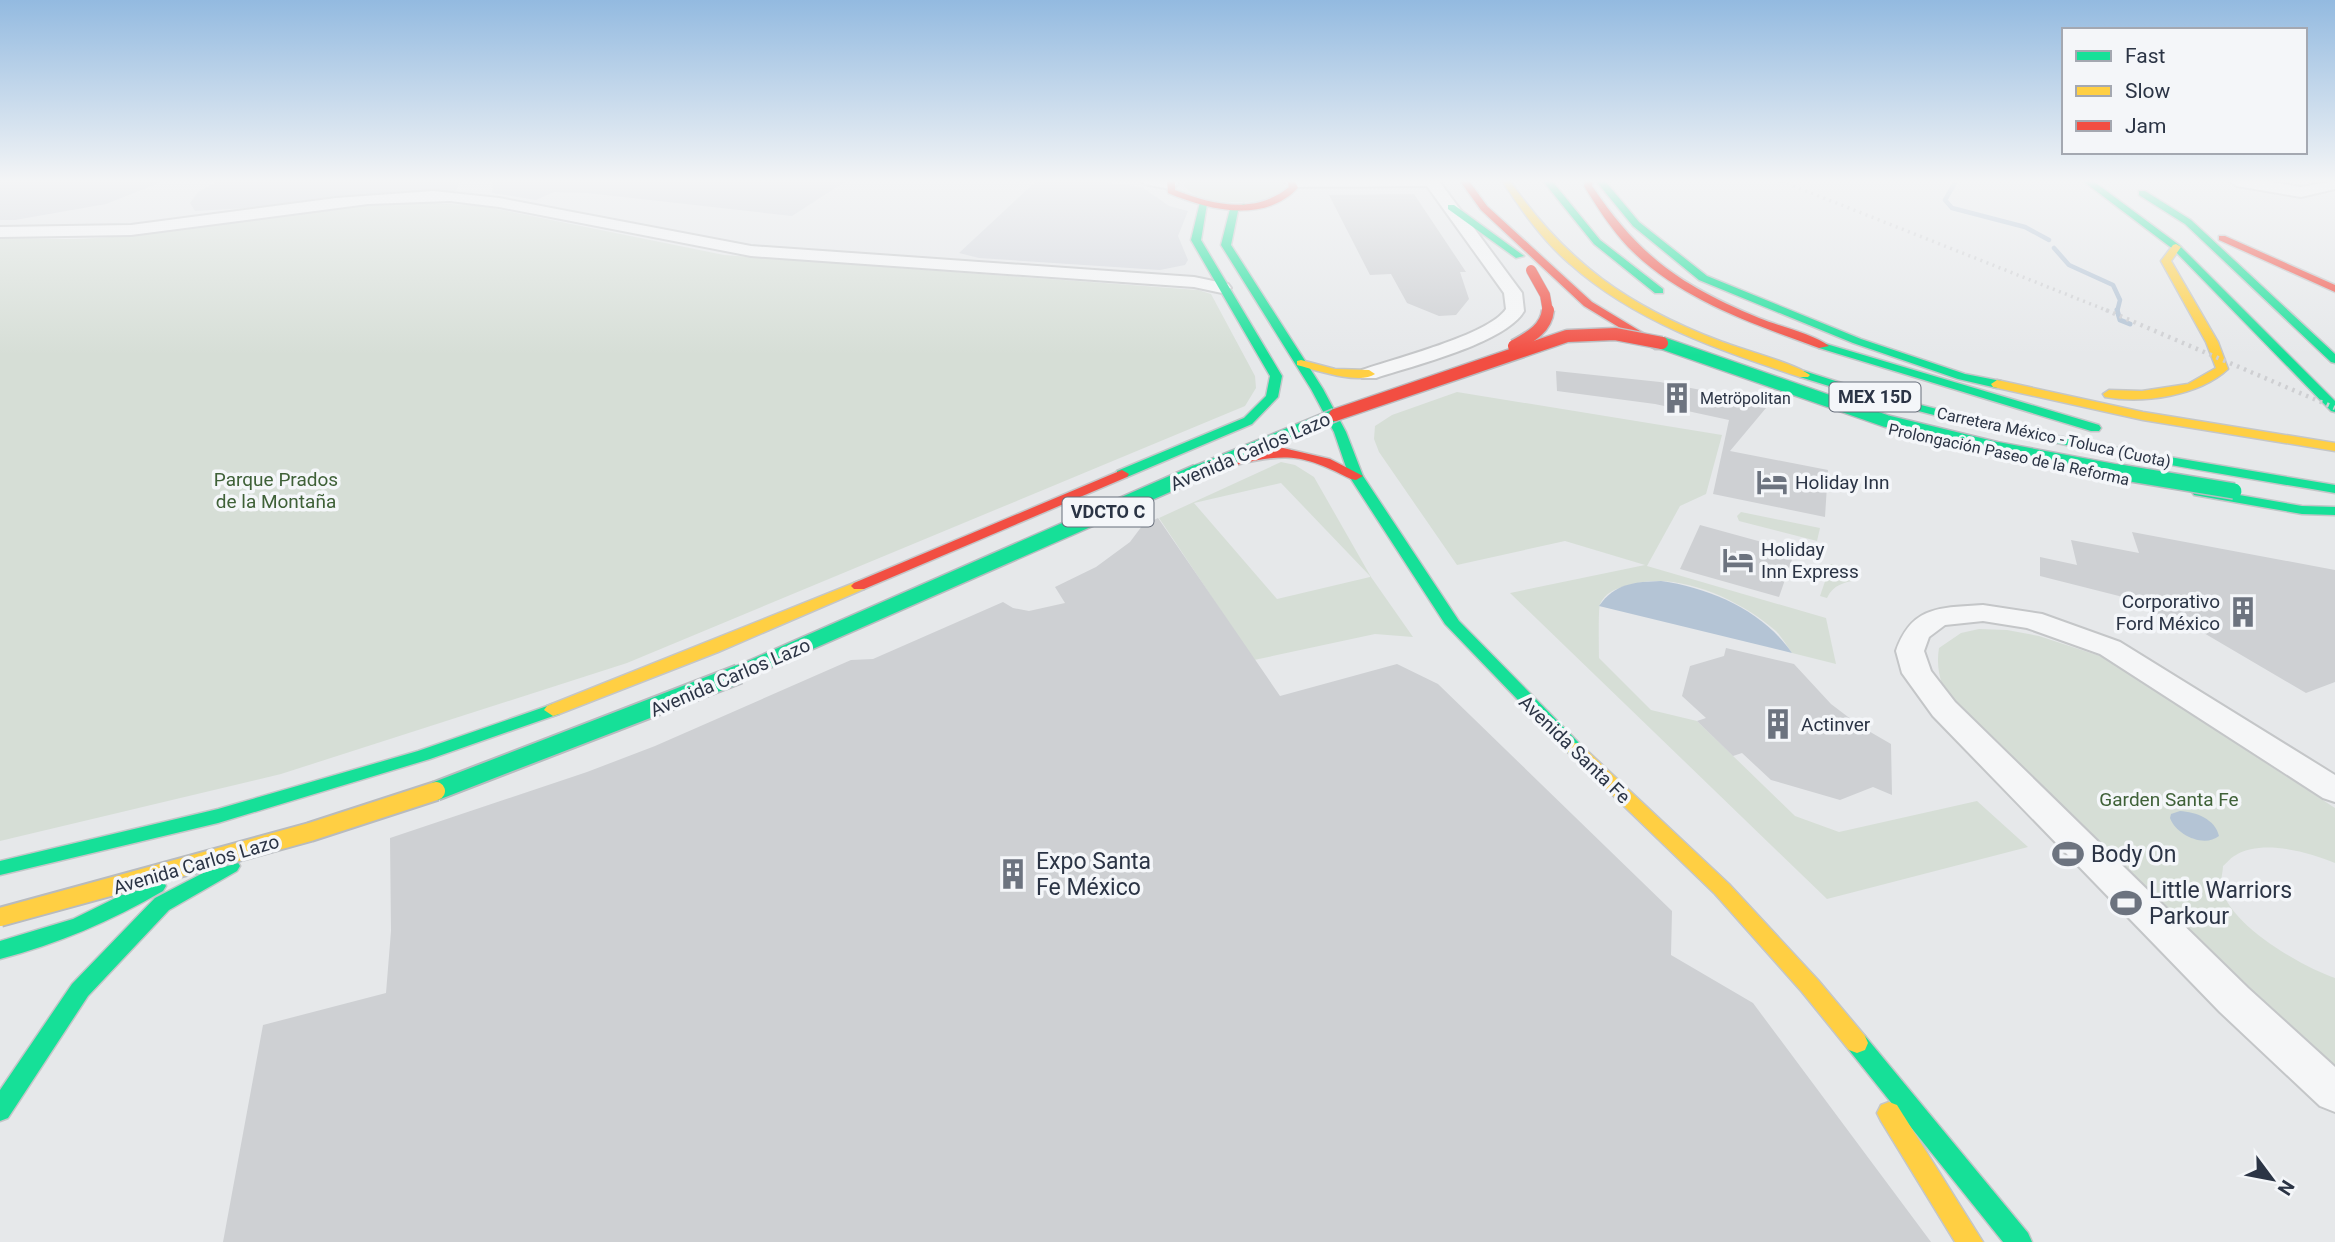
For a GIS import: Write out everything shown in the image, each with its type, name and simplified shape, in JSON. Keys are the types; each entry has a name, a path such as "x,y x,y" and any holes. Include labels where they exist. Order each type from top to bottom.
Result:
{"main road":[{"path":"1196,239 1222,288 1239,287 1248,281"},
{"path":"1227,239 1226,245 1301,363 1330,438"},
{"path":"1495,239 1519,256"},
{"path":"1507,239 1519,256"},
{"name":"Prolongación Paseo de la Reforma","path":"1518,239 1588,304 1660,347 1795,400 1944,443 2161,486 2302,510 2334,511"},
{"name":"Carretera México - Toluca (Cuota)","path":"1550,239 1588,274 1672,323 1749,356 1865,394 2010,432 2335,489"},
{"name":"Carretera México - Toluca (Cuota)","path":"1593,239 1632,273 1660,291 1738,328 1834,365 1907,387 2101,430 2055,413 1852,357 1763,323 1687,286 1640,254 1627,239"},
{"path":"1654,239 1703,278 1857,341 1962,377 2143,416 2335,447"},
{"path":"2165,239 2335,408"},
{"path":"2207,239 2335,360"},
{"path":"2226,239 2335,289"},
{"path":"1962,377 2072,392 2142,395 2191,387 2222,369 2212,342 2166,261 2176,247"},
{"name":"Avenida Carlos Lazo","path":"646,692 1245,436 1350,398 1518,345 1536,335 1547,324 1550,312 1544,289 1519,256"},
{"name":"Avenida Carlos Lazo","path":"0,868 218,816 424,755 559,708 712,648 1248,421 1272,400 1277,388 1276,376 1222,288"},
{"name":"Avenida Carlos Lazo","path":"0,917 310,832 424,795 625,721 827,636 1260,444 1363,404 1583,333 1623,333 1649,338 1799,394 1932,434 2034,456 2334,511"},
{"name":"Avenida Carlos Lazo","path":"1330,438 1360,412 1399,395 1566,340 1604,338 1660,347"},
{"path":"1301,363 1335,372 1369,374"},
{"path":"1369,374 1361,383 1366,391 1385,396 1399,395"},
{"path":"1222,432 1245,428 1300,432 1330,438"},
{"name":"Avenida Santa Fe","path":"1330,438 1453,624 1557,733 1722,889 1810,986 2019,1242"},
{"name":"Avenida Carlos Lazo","path":"0,1110 89,980 162,904 232,865 495,778 630,729 830,643 1251,454 1268,449 1298,452 1321,458 1356,476"},
{"path":"630,729 712,648"},
{"path":"443,766 596,711"},
{"path":"0,950 65,932 106,914 173,874 218,816"},
{"path":"1810,986 1970,1242"}],"street":[{"path":"675,239 751,251 1194,282 1222,288"},
{"path":"1369,374 1477,336 1513,314 1516,303 1513,293 1474,239"},
{"path":"2335,790 2110,648 2032,620 1983,613 1937,617 1916,633 1910,651 1917,673 1944,709 2234,1000 2335,1093"}],"shaded area":[{"path":"974,239 1179,239 1188,260 1185,265 1160,270 979,258 959,253"}],"green space":[{"name":"Parque Prados de la Montaña","path":"0,239 645,239 724,255 1198,290 1211,294 1255,376 1256,388 1245,406 627,663 281,774 0,841"},
{"path":"1457,392 1722,435 1706,494 1680,506 1647,566 1826,618 1836,664 1792,653 1776,631 1725,598 1685,584 1665,581 1626,586 1605,597 1599,608 1599,658 1651,710 1697,721 1795,816 1839,832 1977,801 2028,847 1827,899 1510,593 1645,565 1565,541 1457,565 1379,452 1374,439 1375,426 1392,415"},
{"path":"1281,462 1295,465 1314,477 1371,577 1413,637 1375,634 1254,660 1159,518","holes":["1281,483 1370,576 1277,599 1194,503"]},
{"path":"1741,512 1820,528 1817,541 1739,521 1737,516"},
{"path":"1831,564 1848,568 1858,580 1840,585 1832,590 1827,598 1820,596"},
{"name":"Garden Santa Fe","path":"1979,629 2007,630 2039,636 2103,657 2335,808 2335,863 2286,849 2247,850 2234,856 2223,866 2221,883 2225,898 2249,927 2285,953 2335,978 2335,1072 1955,710 1941,680 1939,648 1961,633"}],"water":[{"path":"1661,581 1698,589 1734,604 1766,625 1792,653 1599,606 1605,598 1626,585"},
{"path":"2180,811 2209,821 2219,836 2206,841 2184,834 2170,818 2171,814"}],"building":[{"path":"1352,239 1444,239 1466,272 1460,272 1469,299 1456,315 1439,316 1407,303 1391,274 1370,275"},
{"path":"1556,371 1660,382 1766,408 1730,451 1828,470 1825,517 1713,494 1729,420 1655,404 1557,391"},
{"name":"Expo Santa Fe México","path":"1158,518 1280,696 1397,664 1438,684 1672,911 1671,955 1753,1003 1931,1242 223,1242 263,1025 386,993 391,931 390,838 587,772 655,746 851,660 873,659 1003,602 1013,608 1029,611 1065,603 1055,587 1096,567 1130,542 1142,526"},
{"name":"Holiday Inn Express","path":"1700,525 1795,551 1779,597 1680,569"},
{"name":"Corporativo Ford México","path":"2132,532 2335,570 2335,682 2306,693 2197,629 2158,615 2119,596 2040,576 2040,557 2077,565 2071,540 2139,553"},
{"name":"Actinver","path":"1726,648 1794,664 1831,704 1860,726 1891,744 1892,795 1873,787 1840,800 1771,780 1742,753 1733,756 1697,721 1706,718 1682,696 1690,666 1724,656"}],"waterway":[{"path":"2054,248 2069,265 2113,285 2120,300 2117,311"},
{"path":"2117,311 2120,320 2130,324"}],"railway":[{"path":"1927,239 2106,310"},
{"path":"2106,310 2111,312"},
{"path":"2106,310 2335,408"}],"traffic: fast":[{"path":"1122,474 1248,421 1272,397 1276,376 1196,239"},
{"path":"1227,239 1226,245 1317,389 1340,432 1356,476 1453,624 1575,749"},
{"path":"1495,239 1519,256"},
{"path":"1595,239 1659,291"},
{"path":"1655,239 1703,278 1857,341 1962,377 1997,384"},
{"path":"2165,239 2335,408"},
{"path":"2206,239 2335,360"},
{"path":"1662,343 1821,401 1919,430 2037,456 2234,491"},
{"path":"1823,346 2095,428"},
{"path":"1804,375 1869,396 2001,429 2067,443 2335,489"},
{"path":"436,791 634,716 781,656 1144,494 1335,415"},
{"path":"2199,492 2302,510 2335,511"},
{"path":"0,868 218,816 424,755 553,710"},
{"path":"0,1110 80,990 162,904 230,866"},
{"path":"0,950 41,939 80,924 156,886"},
{"path":"1857,1043 2019,1242"}],"traffic: slow":[{"path":"1550,239 1599,283 1654,316 1713,342 1804,375"},
{"path":"2109,394 2142,395 2191,387 2222,369 2212,342 2166,261 2176,247"},
{"path":"1301,363 1335,372 1369,374"},
{"path":"1997,384 2143,416 2335,447"},
{"path":"553,710 712,648 859,586"},
{"path":"1575,749 1722,889 1810,986 1857,1043"},
{"path":"0,917 310,832 436,791"},
{"path":"1889,1113 1970,1242"}],"traffic: jam":[{"path":"1518,239 1588,304 1659,347"},
{"path":"1626,239 1660,269 1704,296 1776,329 1823,346"},
{"path":"2224,239 2335,289"},
{"path":"1514,346 1538,331 1548,314 1545,295 1531,270"},
{"path":"1335,415 1567,336 1615,334 1639,336 1662,343"},
{"path":"1236,461 1269,453 1297,453 1325,461 1356,476"},
{"path":"859,586 1122,474"}],"place":[{"name":"Metröpolitan","path":"1677,398"},
{"name":"Holiday Inn","path":"1772,482"},
{"name":"Holiday Inn Express","path":"1738,560"},
{"name":"Corporativo Ford México","path":"2243,612"},
{"name":"Actinver","path":"1778,724"},
{"name":"Body On","path":"2068,854"},
{"name":"Expo Santa Fe México","path":"1013,874"},
{"name":"Little Warriors Parkour","path":"2126,903"}]}
